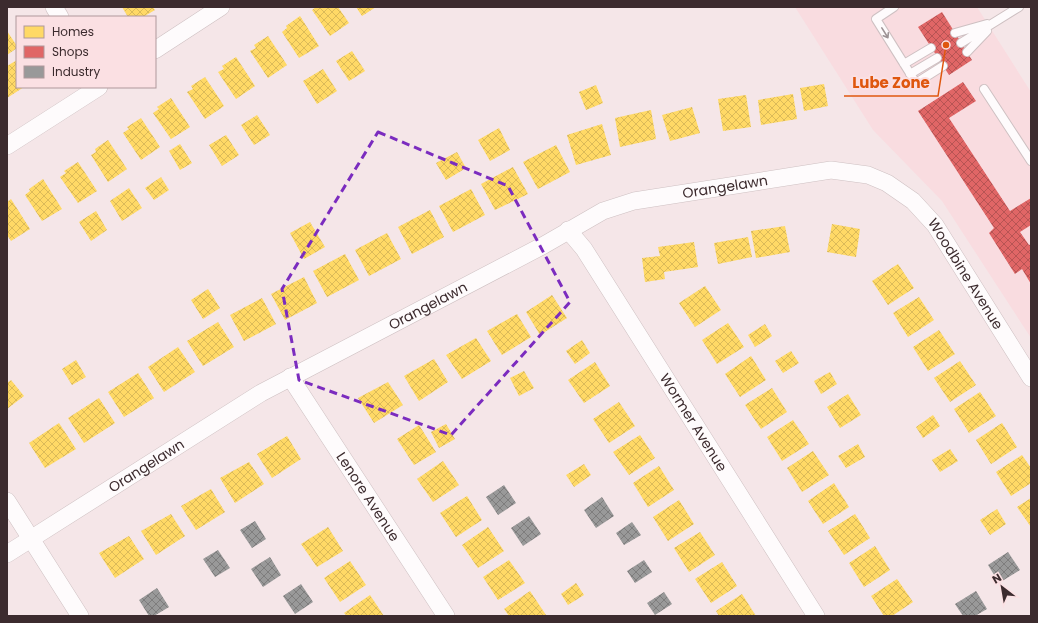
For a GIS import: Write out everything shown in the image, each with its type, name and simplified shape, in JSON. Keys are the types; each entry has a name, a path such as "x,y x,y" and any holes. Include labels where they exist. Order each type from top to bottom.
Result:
{"street":[{"path":"54,7 59,16"},
{"path":"156,49 220,7"},
{"path":"7,146 97,88"},
{"name":"Orangelawn","path":"7,554 261,393 544,245 603,211 634,200 815,172 852,172 887,183"},
{"name":"Woodbine Avenue","path":"887,183 914,201 934,224 1031,378"},
{"name":"Wormer Avenue","path":"568,230 584,249 816,616"},
{"name":"Lenore Avenue","path":"290,377 446,616"},
{"path":"7,501 80,616"}],"lane":[{"path":"894,7 876,19 916,83 943,66"},
{"path":"961,43 1019,7"},
{"path":"955,33 996,22"},
{"path":"967,52 996,22"},
{"path":"904,64 931,48"},
{"path":"910,74 937,58"},
{"path":"984,89 1031,161"}],"highlighted area":[{"path":"378,132 508,186 570,302 451,435 299,380 282,289"}],"shaded area":[{"path":"795,7 977,7 1031,92 1031,338 942,201 873,130"}],"building: Homes":[{"path":"122,7 153,7 155,10 145,16 127,16"},
{"path":"316,7 338,7 349,23 330,36 312,10"},
{"path":"356,7 376,7 362,16"},
{"path":"300,16 319,46 299,58 282,32 287,28 286,26"},
{"path":"7,31 16,44 16,49 7,55"},
{"path":"268,36 287,65 268,78 250,51 256,48 254,45"},
{"path":"352,51 365,71 349,81 336,61"},
{"path":"236,57 255,86 236,99 218,72 224,69 222,66"},
{"path":"16,61 16,88 22,88 7,98 7,66"},
{"path":"323,69 337,91 317,104 303,81"},
{"path":"205,77 224,106 205,119 187,92 193,89 191,86"},
{"path":"824,84 828,106 804,111 800,88"},
{"path":"596,85 603,103 586,110 579,92"},
{"path":"793,94 797,119 761,125 758,100"},
{"path":"746,95 751,127 723,131 718,99"},
{"path":"171,98 190,127 171,139 153,113 159,109 157,107"},
{"path":"692,107 700,133 670,141 662,115"},
{"path":"651,110 656,139 620,147 615,118"},
{"path":"257,115 270,135 254,145 241,125"},
{"path":"141,118 160,147 141,160 123,133 129,129 127,127"},
{"path":"602,124 611,155 576,165 567,135"},
{"path":"499,128 510,150 490,161 478,140"},
{"path":"226,135 239,155 222,166 209,145"},
{"path":"108,140 127,169 108,182 91,155 96,152 95,149"},
{"path":"180,144 192,163 180,170 169,151"},
{"path":"556,145 570,172 538,189 523,162"},
{"path":"457,152 466,168 446,180 436,163"},
{"path":"78,162 97,191 78,203 60,177 66,173 64,171"},
{"path":"513,167 528,194 495,210 481,184"},
{"path":"161,177 169,190 154,200 145,188"},
{"path":"43,179 62,209 42,221 25,195 30,191 29,189"},
{"path":"129,188 142,208 122,221 110,201"},
{"path":"471,189 485,215 453,232 439,206"},
{"path":"11,199 30,229 11,241 7,235 7,202"},
{"path":"430,210 444,237 412,254 398,227"},
{"path":"96,211 107,230 91,241 79,222"},
{"path":"310,222 325,247 304,259 290,233"},
{"path":"832,224 860,229 856,257 827,252"},
{"path":"785,226 790,252 756,258 751,231"},
{"path":"387,233 401,259 369,276 355,250"},
{"path":"748,237 752,257 718,264 714,243"},
{"path":"694,242 698,267 664,272 665,279 645,282 642,258 660,256 658,247"},
{"path":"345,254 359,280 327,297 313,271"},
{"path":"898,264 914,288 888,305 872,281"},
{"path":"304,277 317,303 285,320 271,294"},
{"path":"705,286 721,310 695,327 679,303"},
{"path":"208,289 220,308 203,319 191,300"},
{"path":"552,295 567,318 540,335 526,312"},
{"path":"919,297 934,320 908,337 893,313"},
{"path":"262,298 276,324 244,341 230,315"},
{"path":"517,314 531,337 502,355 487,331"},
{"path":"218,322 234,347 203,366 187,341"},
{"path":"728,323 744,347 717,364 702,340"},
{"path":"765,324 772,336 755,347 748,335"},
{"path":"939,330 955,354 928,371 913,347"},
{"path":"476,338 491,361 462,379 446,355"},
{"path":"582,340 590,353 575,364 566,351"},
{"path":"178,347 195,372 164,392 148,367"},
{"path":"791,351 799,363 783,373 775,361"},
{"path":"751,356 766,380 740,397 725,374"},
{"path":"434,359 448,382 419,401 404,376"},
{"path":"76,360 86,377 72,385 62,369"},
{"path":"960,361 976,385 950,402 934,378"},
{"path":"595,362 610,386 584,403 568,380"},
{"path":"524,371 534,388 519,396 510,378"},
{"path":"830,372 837,384 821,394 814,381"},
{"path":"138,373 154,398 124,417 108,392"},
{"path":"11,380 24,396 7,409 7,383"},
{"path":"388,382 403,405 374,423 358,398"},
{"path":"772,388 787,412 761,429 745,405"},
{"path":"980,392 996,416 969,433 954,409"},
{"path":"848,394 861,415 840,428 827,407"},
{"path":"99,398 115,423 84,443 68,418"},
{"path":"619,402 635,426 609,443 593,419"},
{"path":"933,415 940,426 923,438 916,427"},
{"path":"793,420 809,444 782,461 767,437"},
{"path":"59,423 76,449 45,468 29,443"},
{"path":"1002,423 1017,447 991,464 976,440"},
{"path":"446,424 455,439 439,448 431,432"},
{"path":"419,425 436,452 414,465 397,439"},
{"path":"640,435 655,458 629,475 613,452"},
{"path":"287,436 301,459 272,478 257,454"},
{"path":"858,444 865,457 846,468 838,456"},
{"path":"950,449 958,461 940,472 932,460"},
{"path":"813,451 829,475 802,492 787,468"},
{"path":"1022,455 1031,468 1031,483 1011,496 996,472"},
{"path":"443,461 459,485 433,502 417,479"},
{"path":"249,462 264,484 235,503 220,478"},
{"path":"584,464 591,475 574,487 566,475"},
{"path":"659,466 674,490 648,507 633,483"},
{"path":"834,483 849,507 823,524 808,501"},
{"path":"211,489 225,512 196,530 181,506"},
{"path":"467,496 482,520 456,537 440,513"},
{"path":"1031,498 1031,527 1017,507"},
{"path":"679,500 694,524 668,541 653,517"},
{"path":"997,509 1006,524 990,535 980,520"},
{"path":"171,514 185,536 156,555 141,531"},
{"path":"855,514 870,538 844,555 828,531"},
{"path":"328,527 343,551 317,567 301,544"},
{"path":"488,527 504,551 478,568 462,545"},
{"path":"700,532 715,555 689,572 674,548"},
{"path":"129,536 144,559 115,578 99,553"},
{"path":"875,546 890,570 864,587 849,563"},
{"path":"509,560 525,583 498,600 483,577"},
{"path":"350,561 366,585 340,602 324,578"},
{"path":"722,562 737,586 711,603 695,579"},
{"path":"897,579 913,602 892,616 884,616 871,596"},
{"path":"576,583 584,595 568,605 561,594"},
{"path":"530,591 546,615 509,616 504,609"},
{"path":"742,594 756,616 719,616 716,611"},
{"path":"370,595 384,616 347,616 344,613"}],"building: Shops":[{"path":"942,12 972,60 949,75 918,27"},
{"path":"963,82 976,101 949,118 1010,211 1031,198 1031,225 1020,232 1029,245 1031,244 1031,284 1022,269 1015,274 989,233 994,228 918,111"}],"building: Industry":[{"path":"504,485 516,503 498,515 486,497"},
{"path":"602,497 614,516 596,528 584,510"},
{"path":"529,516 541,534 523,546 511,528"},
{"path":"255,521 266,539 252,548 240,530"},
{"path":"632,522 641,535 624,545 616,533"},
{"path":"218,550 230,568 215,577 203,559"},
{"path":"1008,552 1020,570 999,583 988,565"},
{"path":"270,557 281,575 263,587 251,569"},
{"path":"644,560 652,572 635,583 627,571"},
{"path":"301,584 313,602 295,614 283,596"},
{"path":"157,588 169,607 154,616 149,616 139,600"},
{"path":"976,591 987,609 975,616 963,616 955,604"},
{"path":"664,592 672,604 655,615 647,603"}],"place":[{"name":"Lube Zone","path":"946,45"}]}
